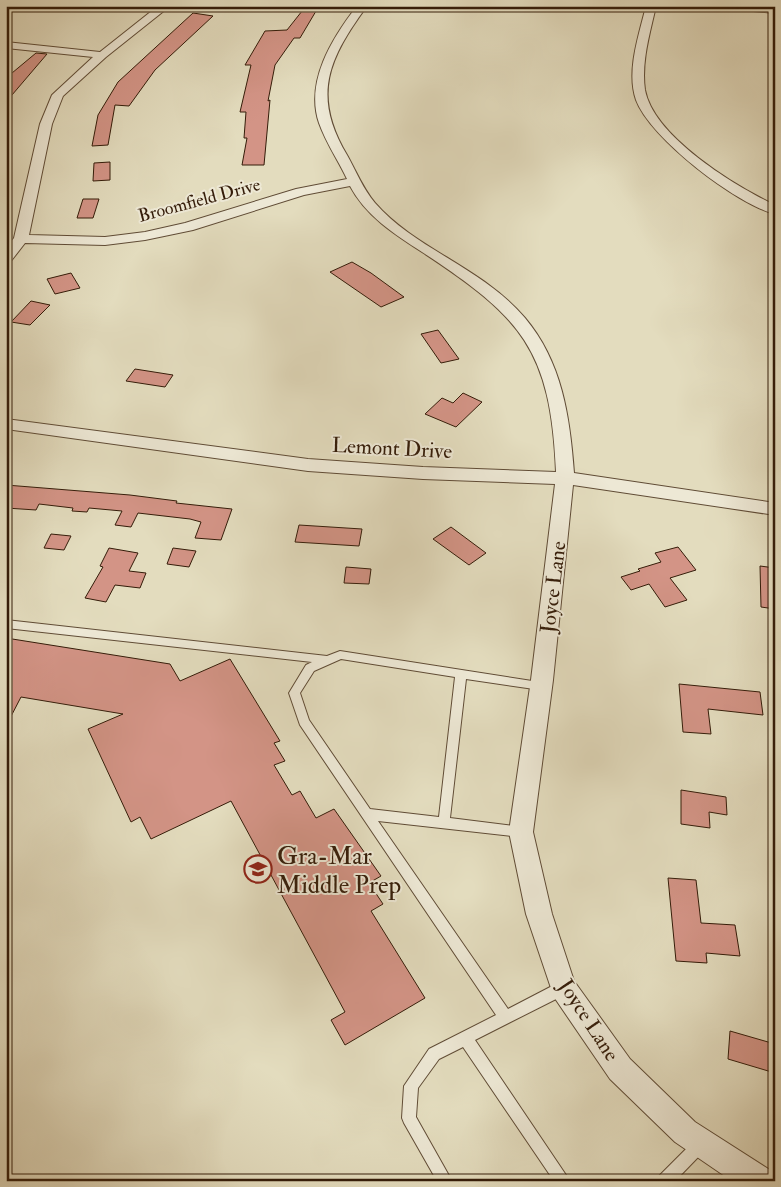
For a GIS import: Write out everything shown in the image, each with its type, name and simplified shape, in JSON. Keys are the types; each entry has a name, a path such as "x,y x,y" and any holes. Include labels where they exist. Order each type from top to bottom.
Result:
{"street":[{"path":"6,258 21,239 37,158 51,109 58,96 102,54 165,6"},
{"name":"Joyce Lane","path":"362,6 340,41 325,70 321,91 323,117 364,200 374,211 406,237 471,276 506,307 535,342 549,373 558,407 564,446 565,478 541,686 521,832 539,914 563,988 620,1068 685,1132 759,1181"},
{"path":"651,6 640,59 642,100 655,121 678,147 717,178 775,210"},
{"path":"732,6 775,10"},
{"path":"6,45 102,54"},
{"name":"Broomfield Drive","path":"21,239 105,241 145,236 188,226 301,192 355,180"},
{"name":"Lemont Drive","path":"6,424 308,465 423,473 565,478 775,509"}],"lane":[{"path":"6,624 328,660"},
{"path":"506,1017 304,722 294,692 310,668 340,655 541,686"},
{"path":"444,822 461,674"},
{"path":"367,814 521,832"},
{"path":"445,1181 409,1118 411,1086 434,1054 563,988"},
{"path":"464,1038 563,1181"},
{"path":"664,1181 702,1143"}],"building":[{"path":"306,6 319,6 300,38 294,38 275,65 268,101 270,100 264,165 242,165 247,138 244,138 246,112 240,112 251,65 245,65 265,31 287,30"},
{"path":"193,13 213,16 155,70 129,106 115,105 108,145 92,146 98,115 118,82"},
{"path":"36,53 47,54 6,102 6,78"},
{"path":"110,162 110,180 93,181 94,163"},
{"path":"83,199 99,199 93,218 77,218"},
{"path":"352,262 404,297 381,307 330,272"},
{"path":"71,273 80,288 55,294 47,279"},
{"path":"31,301 50,305 30,325 11,322"},
{"path":"438,330 459,359 441,363 421,334"},
{"path":"135,369 173,375 165,387 126,381"},
{"path":"463,393 482,402 456,427 425,414 442,398 453,403"},
{"path":"6,485 130,495 177,501 176,503 232,509 221,540 195,538 201,522 190,519 138,513 131,527 115,525 122,511 89,508 87,512 72,511 73,508 39,504 36,510 6,508"},
{"path":"299,525 362,529 359,546 295,542"},
{"path":"451,527 486,553 469,565 433,539"},
{"path":"51,534 71,536 64,550 44,548"},
{"path":"678,547 696,570 670,578 687,600 665,607 649,584 631,590 621,577 640,571 638,569 661,562 655,553"},
{"path":"109,548 138,553 129,571 146,573 140,588 115,585 106,602 85,598 103,567 100,566"},
{"path":"173,548 196,551 189,567 167,564"},
{"path":"760,566 775,568 775,609 761,607"},
{"path":"346,567 371,569 369,584 344,583"},
{"path":"6,638 170,664 180,681 230,659 280,741 274,743 285,761 274,765 292,795 300,791 316,818 334,809 381,876 369,883 383,904 371,911 425,998 345,1045 331,1020 345,1012 231,801 151,839 140,817 131,822 88,729 123,714 21,697 6,726"},
{"path":"679,684 760,692 763,715 708,709 711,734 683,732"},
{"path":"681,790 726,797 727,815 709,812 710,828 681,824"},
{"path":"668,878 696,880 701,923 735,925 740,956 706,953 707,963 676,961"},
{"path":"730,1031 775,1044 775,1073 728,1059"}],"place":[{"name":"Gra-Mar Middle Prep","path":"258,869"}]}
